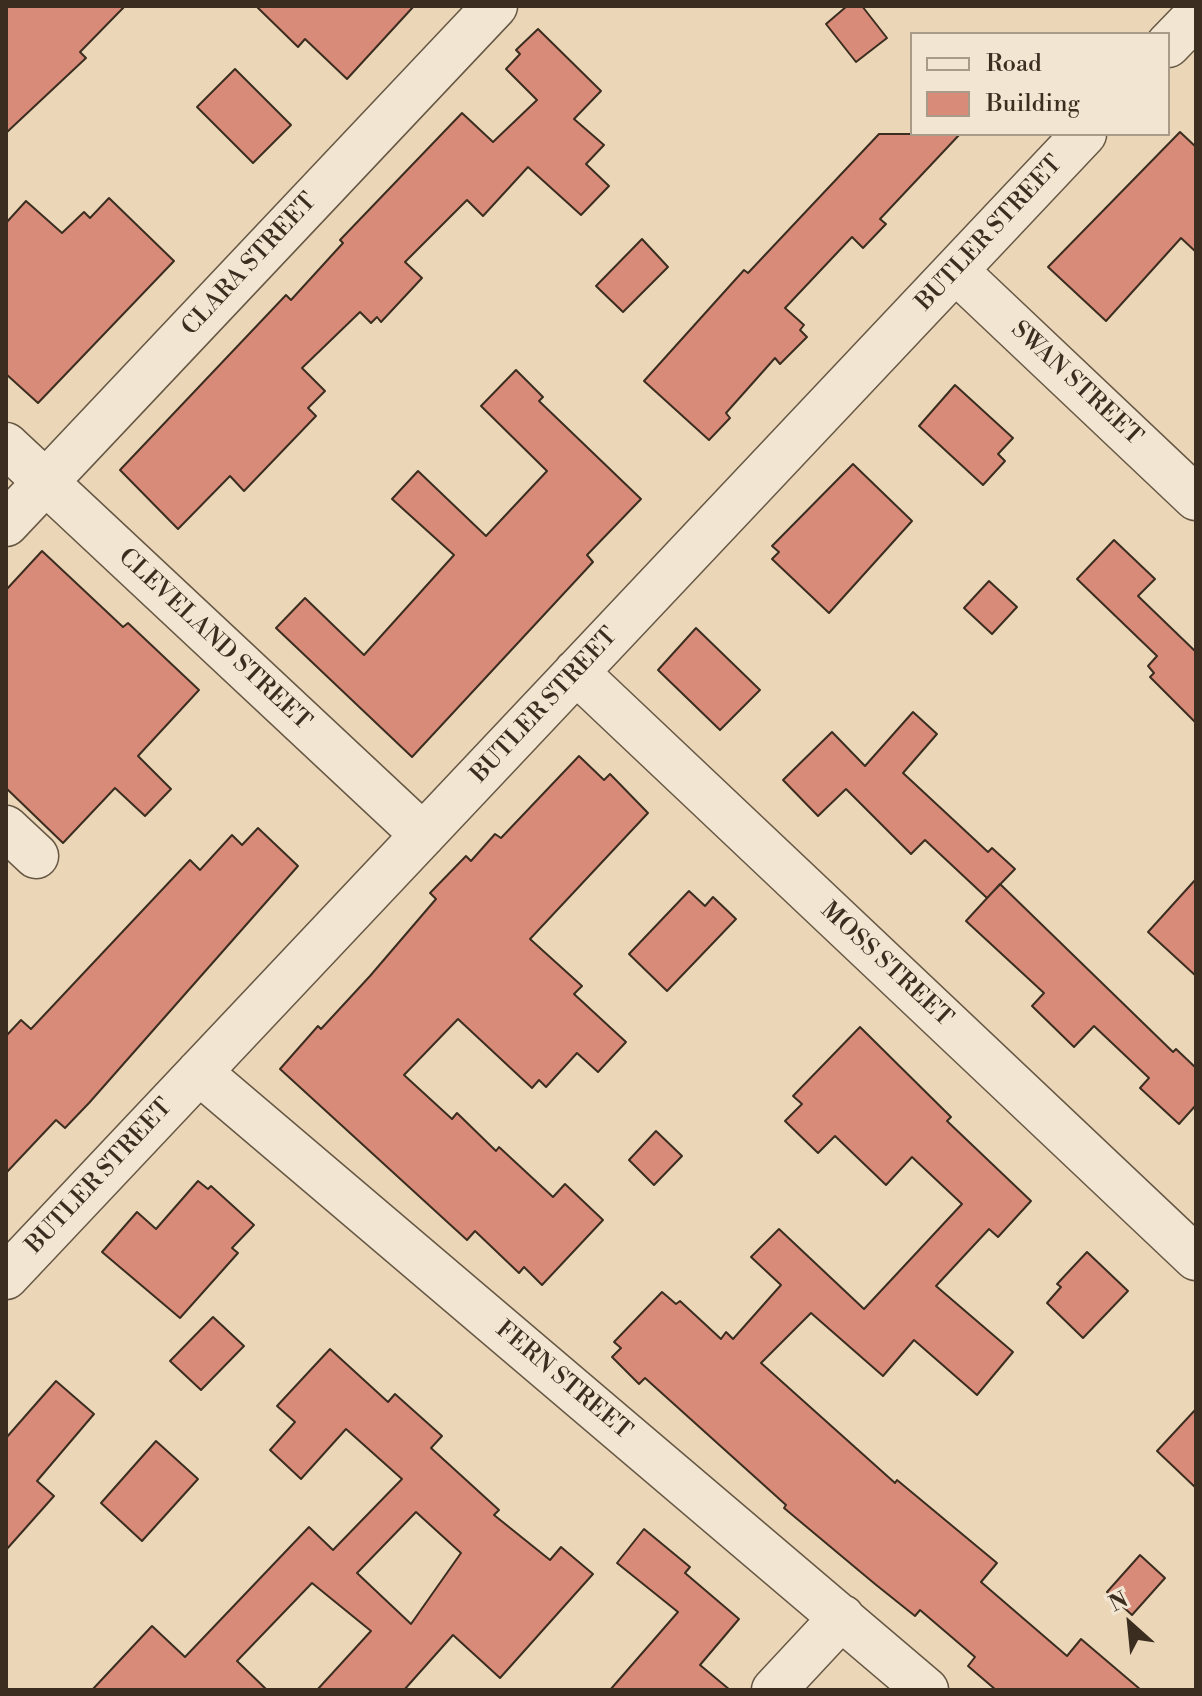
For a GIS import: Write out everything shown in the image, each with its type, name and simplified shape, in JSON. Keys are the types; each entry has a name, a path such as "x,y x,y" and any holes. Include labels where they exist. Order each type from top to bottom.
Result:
{"street":[{"name":"CLARA STREET","path":"6,524 495,6"},
{"path":"1170,43 1196,16"},
{"name":"BUTLER STREET","path":"6,1277 1082,136"},
{"name":"SWAN STREET","path":"956,271 1196,498"},
{"name":"CLEVELAND STREET","path":"6,445 423,835"},
{"name":"MOSS STREET","path":"576,672 1196,1258"},
{"name":"FERN STREET","path":"199,1072 926,1690"},
{"path":"774,1690 842,1617"}],"building":[{"path":"6,6 125,6 80,52 86,58 6,133"},
{"path":"256,6 414,6 347,79 305,39 298,47"},
{"path":"847,6 862,6 887,38 856,62 826,24"},
{"path":"538,29 601,91 574,119 604,145 586,164 609,186 581,215 528,167 483,216 467,200 405,262 422,278 381,322 377,317 371,323 360,312 302,368 325,391 308,408 316,416 244,491 230,476 178,529 120,470 286,295 291,300 343,243 340,240 462,113 493,142 537,100 506,69 520,54 516,50"},
{"path":"235,69 291,125 253,163 197,107"},
{"path":"1180,132 1196,147 1196,252 1181,238 1106,321 1048,267"},
{"path":"879,134 958,136 880,219 886,224 863,248 852,237 785,308 804,325 800,330 807,337 780,364 775,358 726,413 730,418 709,440 644,381 744,270 748,273"},
{"path":"109,198 174,261 38,403 6,374 6,223 26,201 62,233 84,212 90,218"},
{"path":"642,239 668,267 623,312 596,286"},
{"path":"516,370 543,397 539,401 641,499 587,555 593,562 412,757 276,628 305,598 364,655 454,555 392,499 418,471 486,536 547,471 481,406"},
{"path":"955,385 1013,438 998,454 1005,461 983,485 919,426"},
{"path":"853,464 912,521 829,613 772,559 779,552 772,546"},
{"path":"1114,540 1155,579 1138,596 1196,652 1196,723 1150,677 1154,673 1148,666 1157,656 1077,579"},
{"path":"42,551 123,627 128,623 199,690 138,756 171,789 145,816 115,788 63,843 6,788 6,590"},
{"path":"989,581 1017,607 992,634 964,608"},
{"path":"696,628 760,690 720,730 658,670"},
{"path":"913,712 937,734 903,773 988,852 992,848 1015,869 987,898 925,840 911,854 846,789 818,816 783,780 832,732 865,766"},
{"path":"579,756 604,780 610,774 648,813 530,939 582,986 574,994 626,1042 598,1072 577,1053 546,1087 539,1080 532,1088 458,1019 404,1075 452,1119 457,1113 496,1151 499,1147 553,1197 565,1184 603,1220 542,1285 524,1267 519,1273 475,1231 467,1240 280,1069 318,1026 321,1029 370,976 436,899 430,893 466,856 471,861 495,834 501,838"},
{"path":"258,828 298,866 89,1103 65,1128 56,1120 6,1173 6,1036 21,1020 31,1029 190,860 200,870 232,835 242,845"},
{"path":"1196,879 1196,976 1148,932"},
{"path":"1000,884 1173,1052 1176,1049 1196,1068 1196,1105 1179,1124 1140,1088 1149,1078 1094,1026 1074,1047 1032,1006 1044,993 966,921"},
{"path":"689,891 705,906 713,897 736,919 667,991 629,954"},
{"path":"860,1027 951,1117 947,1121 1031,1201 998,1237 989,1229 936,1286 1013,1352 977,1395 914,1340 883,1376 811,1313 761,1363 895,1483 897,1480 997,1563 981,1582 1067,1656 1081,1639 1141,1690 996,1690 968,1666 975,1657 920,1610 915,1616 875,1584 784,1508 786,1505 645,1378 639,1384 612,1357 621,1348 614,1342 662,1292 676,1304 680,1301 721,1339 726,1332 733,1339 781,1285 751,1257 779,1229 864,1309 962,1204 912,1157 886,1185 835,1136 818,1153 785,1121 802,1104 793,1096"},
{"path":"656,1131 682,1156 654,1185 629,1160"},
{"path":"198,1181 208,1189 211,1186 254,1225 232,1248 238,1253 180,1318 102,1252 137,1212 156,1229"},
{"path":"1087,1252 1128,1291 1083,1338 1047,1303 1061,1287 1057,1284"},
{"path":"213,1317 244,1346 201,1390 170,1361"},
{"path":"330,1349 388,1402 395,1394 442,1436 431,1448 499,1510 494,1515 550,1560 561,1547 593,1574 500,1678 453,1635 404,1690 317,1690 371,1631 312,1583 237,1661 267,1690 92,1690 152,1626 185,1657 309,1527 333,1550 402,1479 346,1429 301,1479 270,1450 295,1422 277,1406","holes":["416,1512 461,1553 411,1624 357,1573"]},
{"path":"56,1381 94,1414 37,1481 54,1496 6,1550 6,1438"},
{"path":"1196,1409 1196,1488 1157,1451"},
{"path":"156,1441 198,1479 142,1541 101,1503"},
{"path":"644,1529 690,1567 685,1573 739,1619 700,1665 730,1690 610,1690 678,1612 617,1563"},
{"path":"1140,1555 1165,1578 1132,1615 1107,1592"}]}
